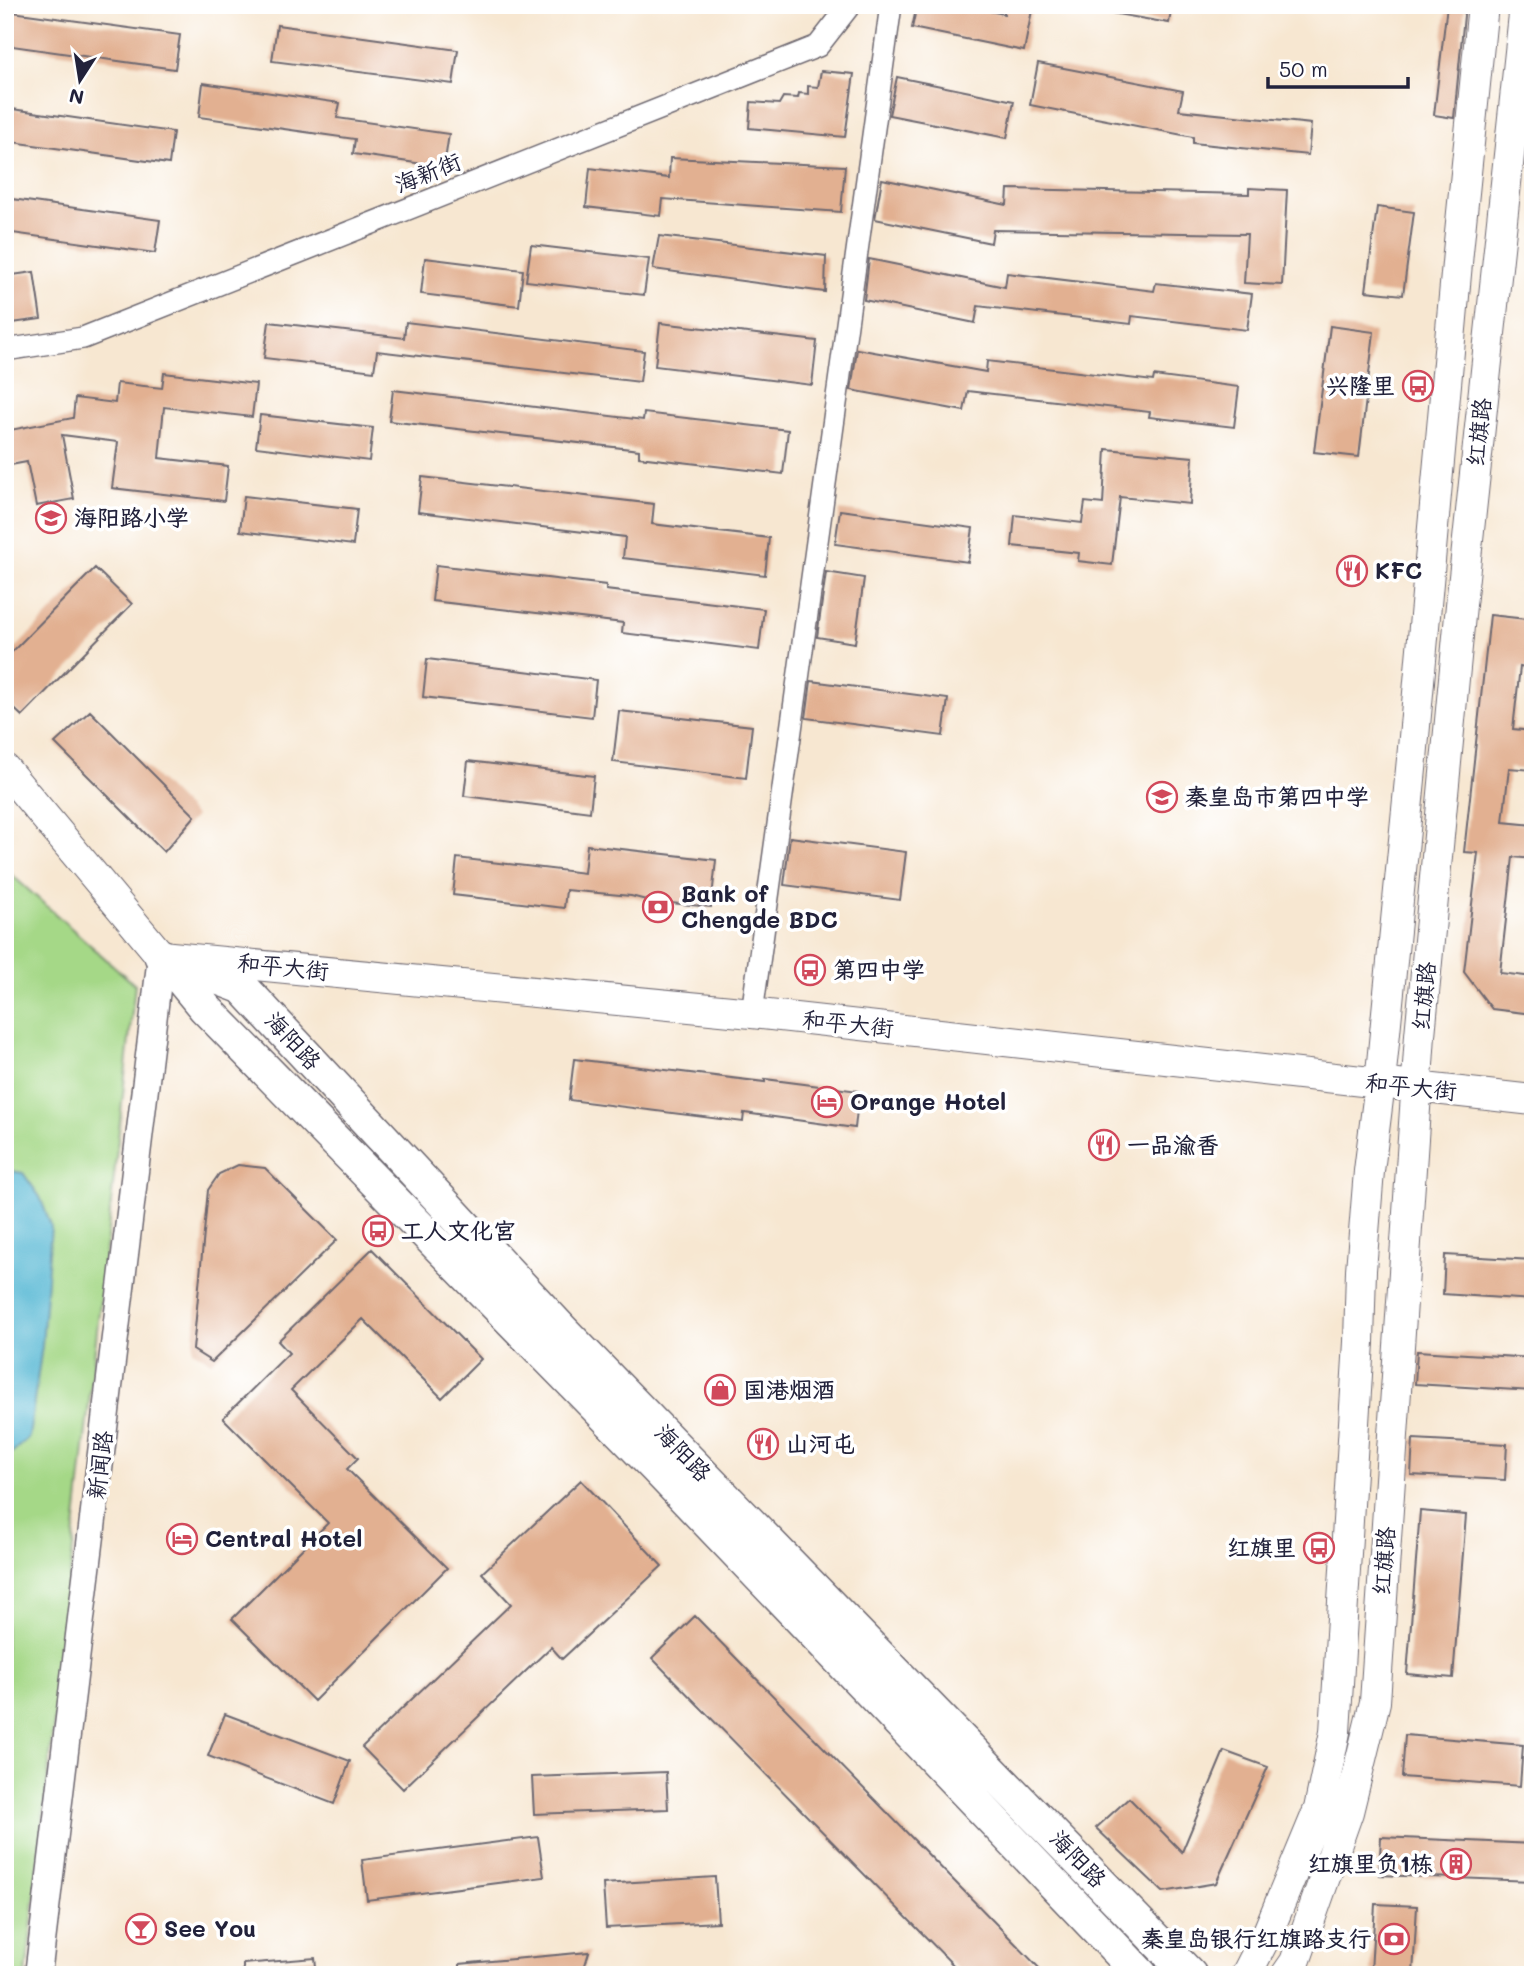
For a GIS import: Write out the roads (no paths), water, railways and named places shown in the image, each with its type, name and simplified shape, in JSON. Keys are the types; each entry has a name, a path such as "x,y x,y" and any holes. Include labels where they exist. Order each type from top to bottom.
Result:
{"main road":[{"path":"1247,1975 1320,1809 1335,1732 1369,1171 1380,1083 1483,5"},
{"name":"红旗路","path":"1286,1975 1295,1962 1348,1812 1375,1702 1416,1086 1461,605 1524,5"},
{"name":"海阳路","path":"5,769 205,1008 655,1467 1142,1975"},
{"name":"和平大街","path":"161,956 752,1013 1533,1100"},
{"name":"海阳路","path":"161,956 243,987 562,1330 1190,1975"}],"street":[{"name":"海新街","path":"5,349 83,338 818,46 849,5"},
{"path":"752,1013 891,5"},
{"name":"新闻路","path":"38,1975 161,956"}],"water":[{"path":"5,1170 23,1173 40,1197 51,1226 42,1346 29,1437 5,1459"}],"place":[{"name":"兴隆里","path":"1418,386"},
{"name":"海阳路小学","path":"51,518"},
{"name":"KFC","path":"1352,571"},
{"name":"秦皇岛市第四中学","path":"1162,797"},
{"name":"Bank of Chengde BDC","path":"658,907"},
{"name":"第四中学","path":"810,970"},
{"name":"Orange Hotel","path":"827,1102"},
{"name":"一品渝香","path":"1104,1145"},
{"name":"工人文化宫","path":"378,1231"},
{"name":"国港烟酒","path":"720,1390"},
{"name":"山河屯","path":"763,1444"},
{"name":"Central Hotel","path":"182,1539"},
{"name":"红旗里","path":"1319,1548"},
{"name":"红旗里负1栋","path":"1456,1864"},
{"name":"See You","path":"141,1929"},
{"name":"秦皇岛银行红旗路支行","path":"1394,1939"}]}
